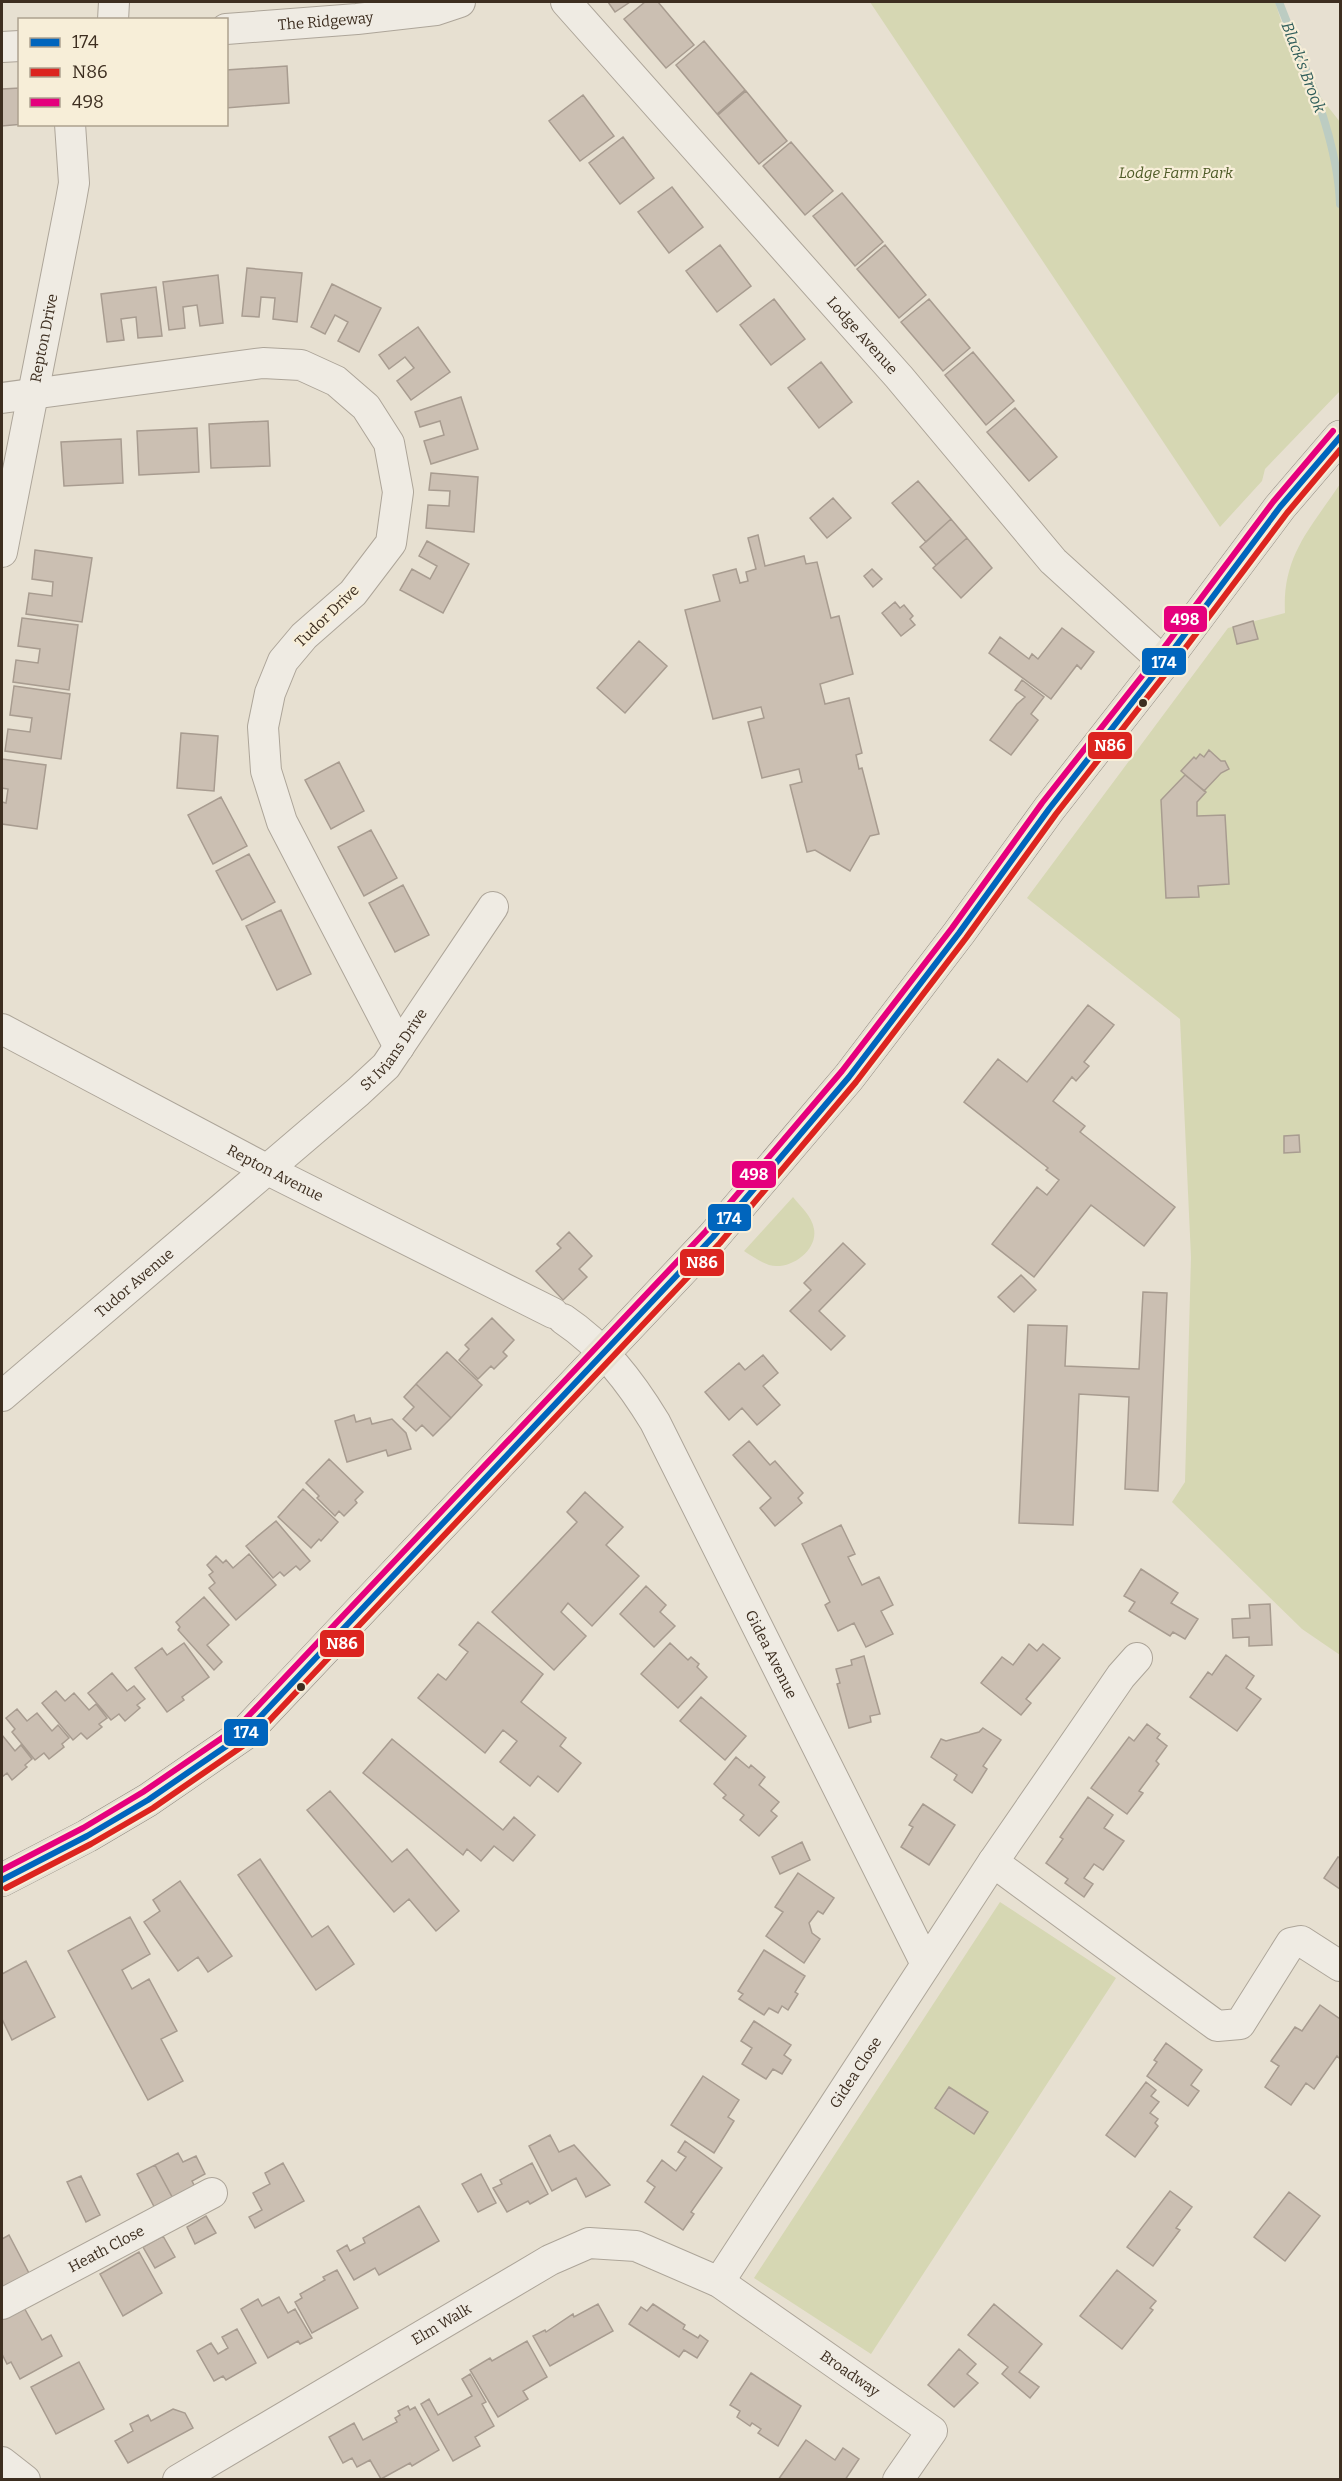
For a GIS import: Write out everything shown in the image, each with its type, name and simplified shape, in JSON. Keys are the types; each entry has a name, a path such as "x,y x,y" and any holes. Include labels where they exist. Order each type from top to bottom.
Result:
{"main road":[{"path":"2,1880 87,1836 148,1800 244,1734 713,1237 849,1077 959,933 1048,809 1164,662 1280,507 1341,437"}],"street":[{"path":"113,18 114,2"},
{"name":"The Ridgeway","path":"228,29 424,11 460,2"},
{"name":"Lodge Avenue","path":"566,2 899,377 1053,561 1164,662"},
{"path":"2,47 18,46"},
{"name":"Repton Drive","path":"2,552 74,183 70,126"},
{"name":"Tudor Drive","path":"2,398 263,363 301,365 336,381 366,407 388,443 398,492 391,543 353,593 304,636 283,661 270,693 263,727 266,771 282,822 399,1047"},
{"name":"St Ivians Drive","path":"266,1168 386,1066 493,907"},
{"name":"Repton Avenue","path":"2,1029 266,1168 558,1316 585,1334 604,1351"},
{"name":"Tudor Avenue","path":"2,1396 266,1168"},
{"name":"Gidea Avenue","path":"604,1351 635,1388 655,1422 926,1964"},
{"name":"Gidea Close","path":"720,2282 993,1862 1121,1676 1137,1658"},
{"path":"993,1862 1217,2026 1240,2024 1291,1943 1301,1941 1341,1966"},
{"name":"Heath Close","path":"2,2304 212,2193"},
{"name":"Elm Walk","path":"178,2480 550,2260 590,2243 636,2246 720,2282"},
{"name":"Broadway","path":"720,2282 932,2431 898,2480"},
{"path":"2,2462 25,2480"}],"green space":[{"name":"Lodge Farm Park","path":"870,2 1275,2 1296,66 1340,122 1340,391 1265,469 1262,481 1220,527"},
{"path":"1340,484 1340,1655 1302,1629 1172,1502 1185,1482 1191,1257 1180,1019 1027,898 1228,628 1285,613 1285,593 1293,559 1300,544"},
{"path":"793,1197 813,1224 814,1237 807,1252 793,1262 777,1266 766,1264 744,1251"},
{"path":"1000,1902 1116,1978 871,2354 754,2278"}],"building":[{"path":"608,2 630,2 615,12"},
{"path":"645,2 658,2 694,45 666,68 624,19"},
{"path":"704,41 745,90 717,114 676,65"},
{"path":"287,66 289,103 228,108 228,70"},
{"path":"18,88 18,125 2,126 2,89"},
{"path":"746,91 787,141 759,164 718,115"},
{"path":"583,95 614,136 580,161 549,121"},
{"path":"623,137 654,178 620,204 589,163"},
{"path":"791,142 833,191 805,215 763,166"},
{"path":"672,187 703,227 669,253 638,212"},
{"path":"842,193 883,242 855,266 813,216"},
{"path":"720,245 751,286 717,312 686,271"},
{"path":"885,245 926,295 899,318 857,269"},
{"path":"247,268 302,273 297,322 273,319 275,298 261,297 259,317 242,316"},
{"path":"218,275 223,323 200,326 197,305 183,307 185,328 169,330 163,282"},
{"path":"332,284 381,308 359,352 338,341 348,322 335,315 325,334 311,327"},
{"path":"156,287 162,336 138,338 136,317 121,319 124,340 107,342 101,294"},
{"path":"774,299 805,339 771,365 740,325"},
{"path":"929,299 970,348 943,371 901,322"},
{"path":"418,327 450,372 411,400 397,381 414,368 405,357 389,369 379,355"},
{"path":"973,352 1014,401 986,425 945,375"},
{"path":"821,362 852,402 819,428 788,388"},
{"path":"461,397 478,449 431,464 424,441 444,435 440,421 420,427 415,412"},
{"path":"1015,408 1057,457 1029,481 987,432"},
{"path":"268,421 270,466 211,468 209,424"},
{"path":"197,428 199,472 139,475 137,431"},
{"path":"121,439 123,483 64,486 61,442"},
{"path":"431,473 478,477 474,532 426,528 428,505 449,506 450,491 429,490"},
{"path":"918,481 951,519 926,542 892,503"},
{"path":"833,498 851,518 827,538 810,518"},
{"path":"951,519 967,538 936,565 920,547"},
{"path":"758,535 765,566 804,556 806,564 817,562 831,618 839,616 853,674 820,684 825,704 849,698 862,753 856,755 859,769 862,768 879,834 870,836 850,871 815,850 807,852 790,785 802,782 799,769 762,778 748,722 764,718 761,707 713,719 685,610 720,601 713,575 736,569 740,583 748,581 746,572 756,569 748,538"},
{"path":"967,538 992,568 961,598 933,568"},
{"path":"427,541 469,564 443,613 400,590 412,569 430,579 437,566 419,556"},
{"path":"35,550 92,558 82,622 26,614 29,593 52,596 53,582 32,579"},
{"path":"872,569 882,579 873,587 864,576"},
{"path":"895,602 900,608 904,605 913,616 910,619 915,625 901,636 882,613"},
{"path":"22,618 78,625 69,690 13,682 16,660 38,663 40,649 18,646"},
{"path":"1253,621 1258,639 1237,644 1233,627"},
{"path":"1062,628 1094,652 1081,669 1077,665 1051,699 989,653 1000,637 1029,659 1032,654 1038,659"},
{"path":"639,641 667,666 625,713 597,688"},
{"path":"1022,680 1044,697 1031,714 1038,720 1011,755 990,740 1025,697 1015,690"},
{"path":"14,686 70,694 61,759 5,751 8,729 30,732 32,718 10,715"},
{"path":"181,733 218,736 214,791 177,788"},
{"path":"1209,750 1221,761 1225,761 1229,769 1221,773 1204,791 1181,771 1194,757 1196,759 1200,754 1204,757"},
{"path":"2,759 46,765 37,829 2,824 2,802 6,803 8,789 2,788"},
{"path":"339,762 364,811 331,829 305,780"},
{"path":"1185,775 1206,792 1197,802 1197,816 1225,815 1229,884 1198,886 1199,897 1166,898 1161,800"},
{"path":"221,797 247,846 213,864 188,815"},
{"path":"371,830 397,878 364,896 338,847"},
{"path":"249,854 275,902 242,920 216,871"},
{"path":"403,885 429,935 395,952 369,903"},
{"path":"281,910 311,974 277,990 246,926"},
{"path":"1088,1005 1114,1025 1084,1062 1089,1066 1076,1081 1072,1077 1053,1101 1085,1126 1080,1132 1175,1207 1144,1246 1091,1205 1034,1277 992,1244 1037,1187 1047,1195 1059,1180 1046,1170 1048,1168 964,1102 998,1059 1027,1082"},
{"path":"1299,1135 1300,1152 1284,1153 1284,1136"},
{"path":"569,1232 592,1256 579,1269 587,1277 563,1300 536,1271 561,1248 557,1244"},
{"path":"843,1243 865,1264 819,1311 845,1336 831,1350 790,1311 811,1290 804,1283"},
{"path":"1021,1275 1036,1290 1014,1312 998,1297"},
{"path":"1143,1292 1167,1293 1158,1491 1125,1489 1129,1397 1079,1394 1073,1525 1019,1523 1028,1325 1067,1326 1065,1366 1139,1369"},
{"path":"492,1318 514,1340 503,1352 507,1356 494,1369 491,1366 478,1379 459,1360 469,1349 465,1345"},
{"path":"447,1352 482,1385 451,1418 416,1384"},
{"path":"763,1355 778,1373 763,1386 780,1405 757,1425 742,1408 729,1420 705,1392 739,1363 745,1370"},
{"path":"416,1384 451,1418 433,1436 422,1425 416,1431 403,1419 414,1407 404,1397"},
{"path":"354,1415 356,1422 370,1418 372,1424 392,1419 406,1433 411,1449 388,1456 386,1450 347,1462 335,1421"},
{"path":"749,1441 770,1465 775,1461 803,1493 798,1498 802,1503 775,1526 760,1508 771,1498 733,1455"},
{"path":"329,1459 363,1492 355,1500 357,1503 344,1516 339,1511 335,1516 306,1483"},
{"path":"303,1489 338,1522 321,1541 319,1539 311,1548 278,1517"},
{"path":"585,1492 623,1527 606,1545 639,1576 592,1626 568,1603 561,1612 586,1636 554,1670 492,1612 577,1522 567,1512"},
{"path":"276,1521 310,1561 300,1570 296,1566 284,1576 280,1572 273,1578 246,1546"},
{"path":"841,1525 855,1554 848,1557 862,1585 879,1577 893,1605 881,1611 893,1634 866,1647 854,1623 838,1631 825,1605 830,1602 802,1544"},
{"path":"249,1554 276,1585 236,1620 209,1588 215,1583 209,1575 213,1572 207,1565 216,1556 223,1563 226,1560 233,1568"},
{"path":"1141,1569 1178,1593 1171,1603 1198,1619 1185,1639 1173,1632 1170,1636 1129,1611 1135,1602 1124,1596"},
{"path":"646,1586 666,1605 660,1612 675,1626 654,1647 620,1614"},
{"path":"204,1597 229,1625 207,1645 222,1662 214,1670 178,1630 180,1627 176,1622"},
{"path":"1270,1604 1272,1645 1249,1646 1249,1637 1233,1638 1232,1619 1250,1618 1249,1605"},
{"path":"478,1622 543,1674 521,1702 566,1738 560,1746 581,1763 558,1792 538,1776 530,1786 500,1762 517,1741 503,1730 485,1753 418,1698 438,1674 446,1680 468,1652 459,1645"},
{"path":"184,1643 209,1677 182,1697 184,1700 167,1712 135,1668 162,1648 167,1655"},
{"path":"670,1643 688,1660 691,1657 699,1664 697,1667 707,1677 678,1708 641,1674"},
{"path":"1029,1644 1037,1651 1043,1644 1060,1658 1026,1699 1031,1703 1021,1715 981,1683 1002,1657 1013,1665"},
{"path":"1226,1655 1254,1676 1246,1688 1261,1699 1237,1731 1190,1697 1208,1672 1212,1675"},
{"path":"864,1656 880,1714 870,1716 871,1722 849,1728 837,1684 840,1683 836,1669 852,1665 851,1660"},
{"path":"112,1673 127,1691 134,1686 145,1699 137,1705 140,1708 125,1721 119,1714 111,1720 88,1693"},
{"path":"56,1691 65,1701 74,1693 89,1710 96,1704 107,1718 99,1724 102,1727 87,1739 81,1733 73,1740 42,1703"},
{"path":"701,1697 746,1736 725,1760 680,1721"},
{"path":"17,1709 27,1721 37,1713 52,1731 58,1725 69,1738 62,1744 64,1747 49,1759 44,1753 35,1760 12,1732 15,1729 6,1718"},
{"path":"1147,1724 1160,1734 1157,1738 1167,1746 1156,1761 1159,1764 1139,1791 1143,1793 1127,1814 1091,1788 1129,1737 1134,1741"},
{"path":"983,1728 1001,1740 983,1766 987,1769 972,1793 954,1780 957,1775 931,1757 941,1739 946,1741 979,1732"},
{"path":"2,1735 15,1751 21,1745 32,1759 25,1765 27,1767 12,1780 7,1773 2,1777"},
{"path":"392,1739 503,1830 514,1817 535,1835 513,1861 494,1846 481,1861 467,1849 463,1855 363,1773"},
{"path":"736,1757 749,1768 751,1765 765,1777 759,1785 779,1802 771,1811 777,1816 759,1836 740,1820 744,1815 723,1798 726,1795 714,1784"},
{"path":"330,1791 392,1862 407,1849 459,1911 436,1931 409,1899 394,1912 307,1810"},
{"path":"1088,1797 1113,1815 1104,1828 1124,1841 1103,1870 1094,1864 1084,1878 1093,1884 1084,1897 1065,1883 1068,1879 1046,1863 1063,1839 1060,1837"},
{"path":"923,1804 955,1825 929,1865 901,1847 913,1827 909,1825"},
{"path":"802,1842 810,1860 780,1874 772,1857"},
{"path":"1338,1857 1340,1858 1340,1889 1324,1878"},
{"path":"260,1859 312,1937 328,1926 354,1964 316,1990 238,1875"},
{"path":"798,1873 834,1898 823,1914 818,1911 809,1923 812,1933 820,1939 804,1963 766,1936 783,1912 775,1907"},
{"path":"180,1881 232,1956 208,1972 198,1957 178,1971 144,1922 160,1911 153,1900"},
{"path":"130,1917 150,1954 122,1970 132,1989 149,1979 177,2031 161,2039 183,2081 148,2100 68,1951"},
{"path":"764,1950 805,1976 788,2010 782,2006 778,2013 769,2008 764,2015 739,1999 743,1994 738,1991"},
{"path":"26,1961 55,2017 12,2040 2,2019 2,1974"},
{"path":"1320,2005 1340,2019 1340,2059 1337,2056 1314,2089 1306,2083 1291,2105 1265,2087 1279,2066 1271,2061 1295,2027 1302,2031"},
{"path":"754,2021 791,2045 784,2055 791,2060 782,2074 773,2069 766,2079 742,2064 752,2048 741,2041"},
{"path":"1166,2043 1202,2070 1191,2085 1199,2091 1188,2106 1147,2076 1157,2062 1154,2060"},
{"path":"703,2076 739,2100 728,2117 734,2121 714,2153 671,2125"},
{"path":"1146,2082 1156,2090 1151,2096 1159,2102 1150,2113 1158,2119 1155,2123 1158,2126 1135,2157 1106,2135"},
{"path":"949,2087 988,2112 974,2134 935,2108"},
{"path":"550,2135 559,2152 574,2145 610,2185 586,2197 576,2178 552,2191 529,2146"},
{"path":"685,2141 722,2168 691,2212 694,2214 683,2230 645,2202 655,2187 647,2181 662,2160 676,2171 686,2157 678,2152"},
{"path":"178,2153 183,2162 196,2156 205,2174 192,2181 199,2195 177,2206 155,2165"},
{"path":"283,2163 304,2201 255,2228 249,2217 262,2210 253,2193 270,2184 265,2173"},
{"path":"532,2163 548,2194 530,2204 528,2201 507,2212 493,2188 502,2184 500,2180"},
{"path":"155,2165 177,2206 159,2216 137,2174"},
{"path":"481,2174 496,2203 478,2212 462,2184"},
{"path":"81,2176 100,2215 86,2222 67,2182"},
{"path":"1170,2191 1192,2207 1176,2228 1180,2230 1153,2266 1127,2247"},
{"path":"1289,2192 1320,2216 1285,2261 1254,2237"},
{"path":"419,2206 439,2241 379,2275 375,2268 354,2280 337,2251 347,2245 350,2251 365,2243 363,2238"},
{"path":"206,2216 216,2233 195,2244 187,2227"},
{"path":"9,2235 32,2279 2,2295 2,2239"},
{"path":"163,2236 175,2257 155,2268 143,2247"},
{"path":"139,2252 162,2293 123,2316 100,2274"},
{"path":"337,2270 358,2308 312,2333 295,2302 302,2298 300,2294 325,2280 323,2277"},
{"path":"1117,2270 1156,2301 1150,2308 1153,2310 1122,2349 1080,2316"},
{"path":"279,2297 288,2313 295,2309 312,2338 300,2344 298,2341 268,2358 241,2309 258,2299 262,2306"},
{"path":"22,2304 42,2340 51,2335 62,2356 20,2379 11,2362 7,2364 2,2354 2,2315"},
{"path":"598,2304 613,2331 550,2366 533,2336 545,2330 546,2332 573,2314 574,2317"},
{"path":"653,2304 685,2325 683,2329 698,2338 700,2335 708,2341 697,2358 684,2350 679,2357 629,2324 641,2307 647,2311"},
{"path":"994,2304 1042,2344 1019,2372 1039,2387 1030,2398 1002,2374 1008,2367 968,2335"},
{"path":"237,2329 256,2363 226,2380 223,2376 214,2381 197,2351 211,2343 218,2354 228,2348 222,2337"},
{"path":"527,2341 547,2377 523,2391 528,2399 498,2417 470,2370 490,2358 492,2361"},
{"path":"959,2349 976,2364 967,2374 978,2383 954,2407 928,2385"},
{"path":"79,2362 104,2409 56,2434 31,2387"},
{"path":"751,2373 801,2406 778,2446 758,2433 761,2429 752,2423 750,2426 737,2417 740,2411 730,2405"},
{"path":"470,2374 486,2402 482,2404 494,2426 475,2437 480,2446 453,2461 421,2404 429,2399 438,2415 472,2396 462,2379"},
{"path":"408,2406 410,2410 415,2407 439,2450 412,2466 410,2463 381,2479 370,2460 357,2467 352,2458 343,2463 329,2437 354,2423 363,2440 397,2422 395,2418 400,2415 398,2411"},
{"path":"173,2409 185,2413 193,2428 128,2463 115,2441 133,2431 130,2424 148,2415 151,2421"},
{"path":"806,2440 835,2460 843,2448 859,2459 845,2480 778,2480"}],"waterway":[{"name":"Black's Brook","path":"1279,2 1326,126 1338,178 1340,204"}],"transit line":[{"name":"498","path":"2,1870 83,1828 143,1792 238,1727 706,1231 842,1071 952,928 1042,803 1157,657 1273,502 1333,431"},
{"name":"174","path":"2,1880 87,1836 148,1800 244,1734 713,1237 849,1077 959,933 1049,809 1164,662 1280,507 1340,437"},
{"name":"N86","path":"6,1888 91,1844 153,1808 250,1741 720,1243 856,1082 966,938 1056,814 1287,513 1340,450"}]}
